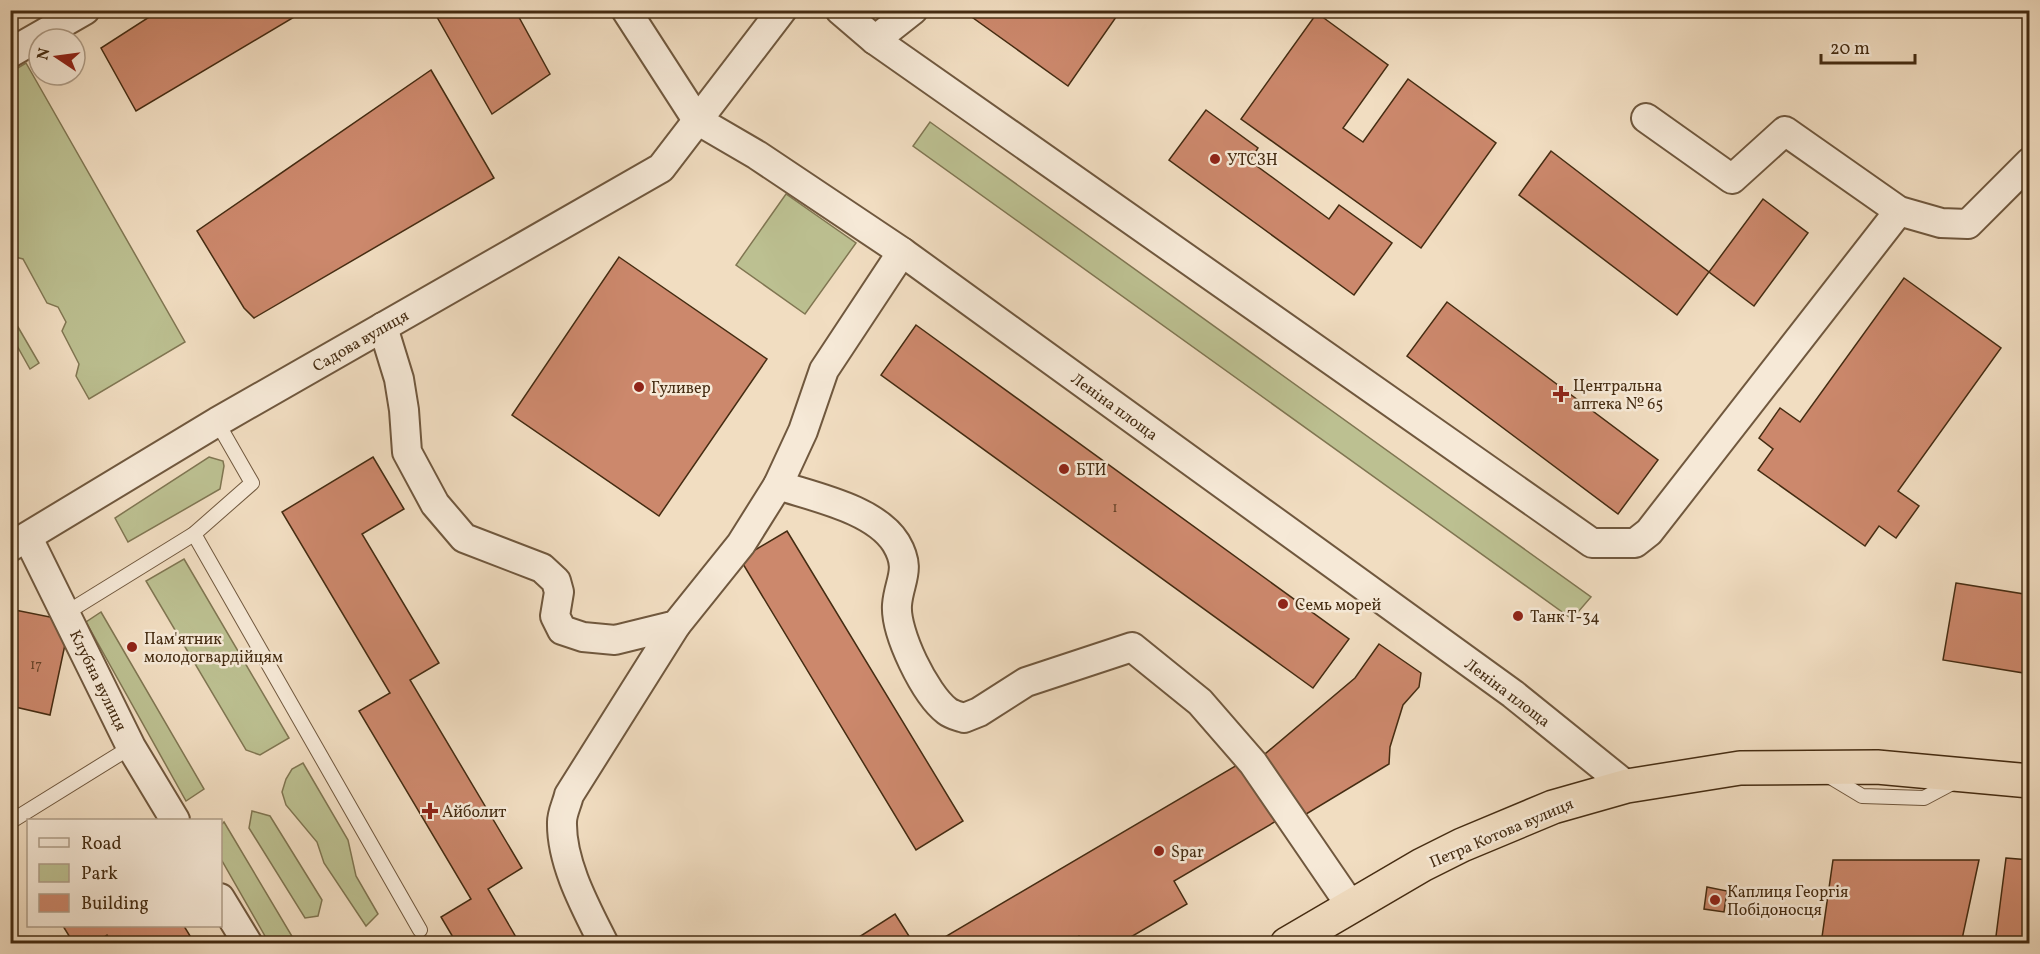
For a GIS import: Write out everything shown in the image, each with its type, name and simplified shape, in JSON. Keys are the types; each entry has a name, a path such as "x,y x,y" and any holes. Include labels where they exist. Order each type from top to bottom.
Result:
{"highway":[{"name":"Петра Котова вулиця","path":"1287,944 1422,865 1462,845 1553,807 1627,786 1740,768 1877,767 2030,781"}],"street":[{"path":"10,53 85,10"},
{"name":"Леніна площа","path":"626,10 697,120 757,155 903,252 1513,694 1627,786"},
{"name":"Садова вулиця","path":"19,542 217,422 661,168 782,10"},
{"path":"840,10 875,40 1592,543 1635,543 1649,532 1899,212"},
{"path":"875,40 913,10"},
{"path":"1646,118 1732,179 1785,131 1899,212 1941,223 1968,224 2030,162"},
{"path":"604,944 582,900 564,849 562,820 569,795 676,626 741,544 778,485 803,431 824,370 903,252"},
{"path":"383,327 399,379 407,452 435,504 464,538 542,568 549,574 556,581 559,592 555,616 562,630 583,636 615,640 676,626"},
{"path":"778,485 844,507 874,521 896,542 905,566 897,605 899,627 924,685 948,712 964,718 979,712 1026,682 1132,647 1200,702 1253,763 1351,906"},
{"name":"Клубна вулиця","path":"19,542 66,613 131,747 174,819"},
{"path":"222,901 248,944"}],"lane":[{"path":"66,613 194,534 252,483 217,422"},
{"path":"194,534 420,930"},
{"path":"10,822 131,747"}],"green space":[{"path":"26,63 27,87 40,87 185,342 89,399 76,376 79,364 62,331 66,322 58,307 47,303 23,259 11,256 11,72"},
{"path":"930,122 1591,597 1572,619 913,146"},
{"path":"786,194 856,243 805,314 736,265"},
{"path":"18,327 39,363 30,369 11,335 11,331"},
{"path":"209,457 223,461 220,489 128,542 115,518"},
{"path":"184,559 289,738 260,755 246,750 146,581"},
{"path":"101,612 204,789 186,801 86,622"},
{"path":"303,763 348,840 356,876 378,914 366,926 324,863 317,842 286,805 282,792 286,779 292,769"},
{"path":"252,811 270,816 322,900 318,916 305,918 249,828"},
{"path":"224,822 296,943 269,943 222,861 222,824"}],"building":[{"path":"160,10 306,10 136,111 101,48"},
{"path":"433,10 515,10 550,74 492,114"},
{"path":"962,10 1121,10 1068,86"},
{"path":"1317,13 1388,65 1343,128 1363,142 1408,79 1496,143 1421,248 1241,119"},
{"path":"431,70 494,178 254,318 244,308 197,231"},
{"path":"1206,110 1258,148 1250,161 1329,219 1339,205 1392,243 1354,295 1169,160"},
{"path":"1551,151 1709,272 1677,315 1519,195"},
{"path":"1763,199 1808,233 1754,306 1709,272"},
{"name":"Гуливер","path":"619,257 767,359 659,516 512,415"},
{"path":"1904,278 2001,348 1898,491 1919,506 1896,538 1879,526 1865,546 1758,470 1773,449 1759,438 1780,408 1800,422"},
{"path":"1447,302 1658,460 1618,514 1407,356"},
{"path":"916,325 1349,639 1313,688 881,375"},
{"path":"373,457 404,509 362,534 439,663 410,680 522,868 488,889 520,944 457,944 441,917 471,899 359,711 390,693 282,512"},
{"path":"787,531 963,821 916,850 740,559"},
{"path":"1956,583 2030,595 2030,674 1943,660"},
{"path":"10,609 70,621 50,715 15,707 10,731"},
{"path":"1379,644 1421,673 1419,687 1403,705 1390,747 1389,764 1298,819 1259,759 1355,678"},
{"name":"Spar","path":"1244,761 1278,820 1174,881 1187,904 1119,944 1083,944 1079,936 1066,944 939,944 938,941"},
{"path":"2006,858 2030,860 2030,944 1995,944"},
{"path":"1833,860 1979,860 1961,944 1821,944"},
{"name":"Каплиця Георгія Побідоносця","path":"1707,887 1727,891 1724,912 1704,909"},
{"path":"895,914 914,944 848,944"},
{"path":"64,927 185,927 195,944 112,944 107,935 94,944 74,944"}],"place":[{"name":"УТСЗН","path":"1215,159"},
{"name":"Гуливер","path":"639,387"},
{"name":"Центральна аптека № 65","path":"1561,394"},
{"name":"БТИ","path":"1064,469"},
{"name":"Семь морей","path":"1283,604"},
{"name":"Танк Т-34","path":"1518,616"},
{"name":"Пам'ятник молодогвардійцям","path":"132,647"},
{"name":"Айболит","path":"430,811"},
{"name":"Spar","path":"1159,851"},
{"name":"Каплиця Георгія Побідоносця","path":"1715,900"}]}
